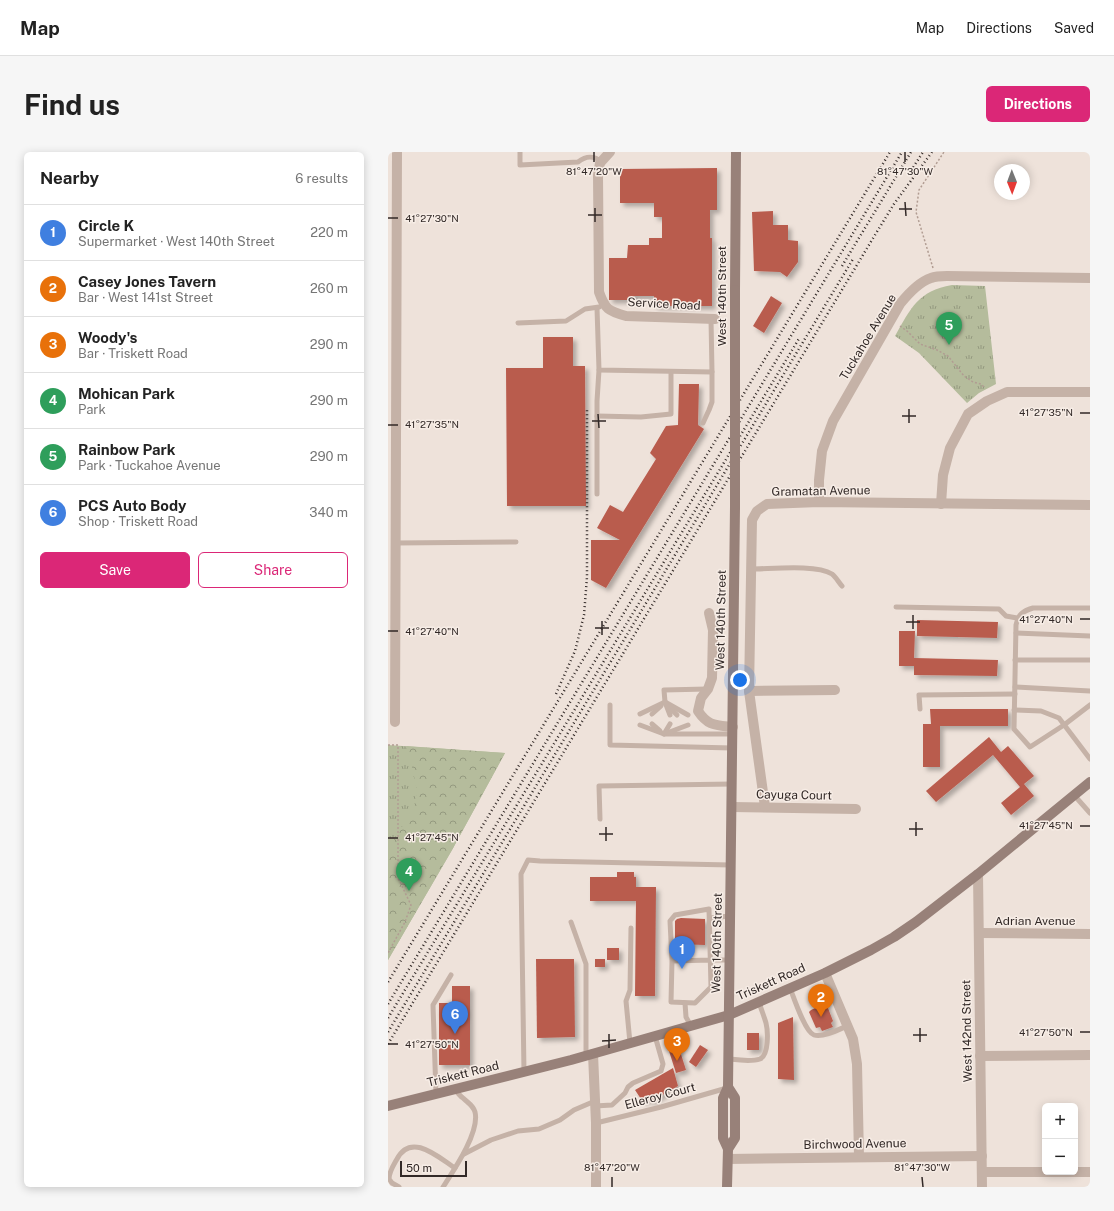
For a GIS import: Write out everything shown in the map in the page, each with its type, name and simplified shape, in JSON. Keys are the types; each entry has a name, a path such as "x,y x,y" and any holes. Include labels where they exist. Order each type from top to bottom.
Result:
{"main road":[{"name":"West 140th Street","path":"727,1187 728,1154 735,1138 735,1098 728,1087 735,507 736,152"},
{"name":"Triskett Road","path":"388,1106 590,1055 729,1015 825,973 872,950 894,937 978,874 1090,782"}],"street":[{"path":"395,722 396,543 392,432 397,152"},
{"path":"601,307 599,292 598,175 600,164 610,152"},
{"name":"Tuckahoe Avenue","path":"819,502 819,480 822,451 833,421 900,304 909,293 926,280 933,277 1090,278"},
{"name":"Service Road","path":"601,307 613,313 626,316 713,319"},
{"path":"940,504 943,475 950,448 968,414 987,402 1008,392 1090,392"},
{"name":"Gramatan Avenue","path":"765,807 749,691 752,520 757,511 767,504 819,502 1090,505"},
{"path":"709,613 713,630 712,678 708,689 701,698 698,711 702,717 712,725 733,731"},
{"path":"749,691 835,690"},
{"name":"Cayuga Court","path":"732,807 856,809"},
{"name":"West 142nd Street","path":"978,874 982,1187"},
{"name":"Adrian Avenue","path":"979,933 1090,934"},
{"path":"825,973 853,1039 857,1064 859,1157"},
{"path":"590,1055 596,1123 596,1187"},
{"path":"980,1056 1090,1055"},
{"name":"Birchwood Avenue","path":"728,1154 859,1157 982,1156"},
{"path":"982,1172 1090,1172"}],"lane":[{"path":"520,152 520,165 578,162 585,155 596,158 602,162"},
{"path":"518,323 566,321 585,309 601,307 597,416 597,494"},
{"path":"703,423 712,402 713,319"},
{"path":"599,370 712,372"},
{"path":"597,416 641,417 670,414 671,372"},
{"path":"396,543 516,542"},
{"path":"751,569 814,569 825,571 833,575 842,586"},
{"path":"896,607 999,609 1006,616 1018,618"},
{"path":"1090,608 1033,608 1024,611 1018,618 1015,660 1014,728 1030,747 1090,705"},
{"path":"1016,634 1090,636"},
{"path":"1015,660 1090,660"},
{"path":"1015,688 1090,691"},
{"path":"670,715 665,702 664,690 708,689"},
{"path":"920,709 919,695 1015,694"},
{"path":"640,714 665,702"},
{"path":"665,702 652,715 665,702"},
{"path":"665,702 686,715"},
{"path":"665,702 677,715"},
{"path":"610,705 610,745 732,748"},
{"path":"1014,710 1041,711 1060,718 1090,759"},
{"path":"640,724 664,734 733,731"},
{"path":"664,734 652,724 664,734"},
{"path":"664,734 670,724"},
{"path":"664,734 677,725"},
{"path":"664,734 686,725"},
{"path":"600,819 599,786 732,784"},
{"path":"1074,795 1090,813"},
{"path":"524,1072 521,874 528,860 731,865"},
{"path":"709,909 710,960 711,987 695,1003 671,1002 672,960 670,921 676,915 709,909"},
{"path":"710,918 730,916"},
{"path":"572,922 586,964 590,1055"},
{"path":"630,1043 626,1001 630,990 631,928"},
{"path":"672,960 730,960"},
{"path":"436,1094 433,1005 451,975"},
{"path":"790,988 808,1029 814,1036 824,1035 847,1026"},
{"path":"729,1059 759,1060 764,1057 768,1032 759,1002"},
{"path":"685,1003 686,1017 691,1026"},
{"path":"464,1154 491,1140 518,1131 539,1129 560,1120 574,1110 595,1104 612,1105 633,1083 661,1071 663,1064 655,1036"},
{"name":"Elleroy Court","path":"596,1123 660,1107 728,1087"},
{"path":"443,1187 464,1154 475,1126 475,1112 471,1104 462,1098 455,1089"},
{"path":"399,1187 392,1183 389,1179 389,1174 400,1153 414,1146 422,1147 455,1168"}],"path":[{"path":"933,268 916,212 918,190 944,152"},
{"path":"900,326 920,344 948,356 964,376 972,382 981,384 985,388"},
{"path":"388,745 398,745 398,878 411,904 405,922 388,953"}],"green space":[{"path":"952,285 985,286 996,384 979,393 967,403 919,353 895,336 911,309 923,296 940,288"},
{"path":"388,745 505,753 452,850 388,960"},
{"path":"406,746 505,753 452,850 388,960 388,850 414,807 417,791"}],"building":[{"path":"717,168 717,210 710,210 710,238 712,238 712,306 654,306 654,296 634,296 634,300 609,300 609,258 627,258 628,245 649,245 649,238 662,238 662,217 654,217 654,203 620,203 620,169"},
{"path":"773,211 773,225 788,225 788,240 798,241 798,262 787,277 780,272 754,271 752,212"},
{"path":"771,296 782,303 764,333 753,326"},
{"path":"543,337 573,337 573,366 585,366 586,506 507,506 506,368 543,368"},
{"path":"679,384 699,384 698,425 704,429 606,588 591,580 591,540 620,540 597,528 610,505 623,512 656,459 650,453 666,426 678,425"},
{"path":"917,620 998,622 997,638 917,636"},
{"path":"899,631 915,631 914,658 998,660 997,676 914,675 914,666 899,666"},
{"path":"930,709 1008,709 1008,726 940,726 940,767 923,767 923,724 931,724"},
{"path":"989,737 1001,752 1008,746 1034,776 1024,784 1034,796 1011,815 1001,803 1020,787 993,755 936,802 926,791"},
{"path":"617,872 634,872 634,877 636,877 636,887 656,887 655,996 635,996 636,901 590,901 590,877 617,877"},
{"path":"681,918 705,919 705,945 675,944 675,921"},
{"path":"607,948 619,948 619,960 607,960"},
{"path":"536,959 574,959 575,1037 537,1038"},
{"path":"595,959 605,959 605,967 595,967"},
{"path":"452,986 470,986 470,1065 439,1065 439,1003 452,1003"},
{"path":"826,1003 833,1021 831,1023 833,1027 822,1031 820,1027 816,1028 809,1012"},
{"path":"793,1017 794,1080 778,1079 778,1023"},
{"path":"747,1033 759,1033 759,1050 747,1050"},
{"path":"700,1045 708,1050 696,1067 689,1062"},
{"path":"679,1048 686,1070 676,1073 669,1051"},
{"path":"673,1068 678,1086 650,1102 649,1098 643,1102 635,1090"}],"railway":[{"path":"388,982 890,152"},
{"path":"388,1004 902,152"},
{"path":"842,266 911,152"},
{"path":"909,174 923,152"},
{"path":"388,1044 878,230 894,204 932,152"},
{"path":"388,1032 853,259"},
{"path":"388,1018 800,337"},
{"path":"556,694 575,651 584,615 587,577 587,409"}],"place":[{"name":"Rainbow Park","path":"949,345"},
{"name":"Mohican Park","path":"409,891"},
{"name":"Circle K","path":"682,969"},
{"name":"Casey Jones Tavern","path":"821,1017"},
{"name":"PCS Auto Body","path":"455,1034"},
{"name":"Woody's","path":"677,1061"}]}
